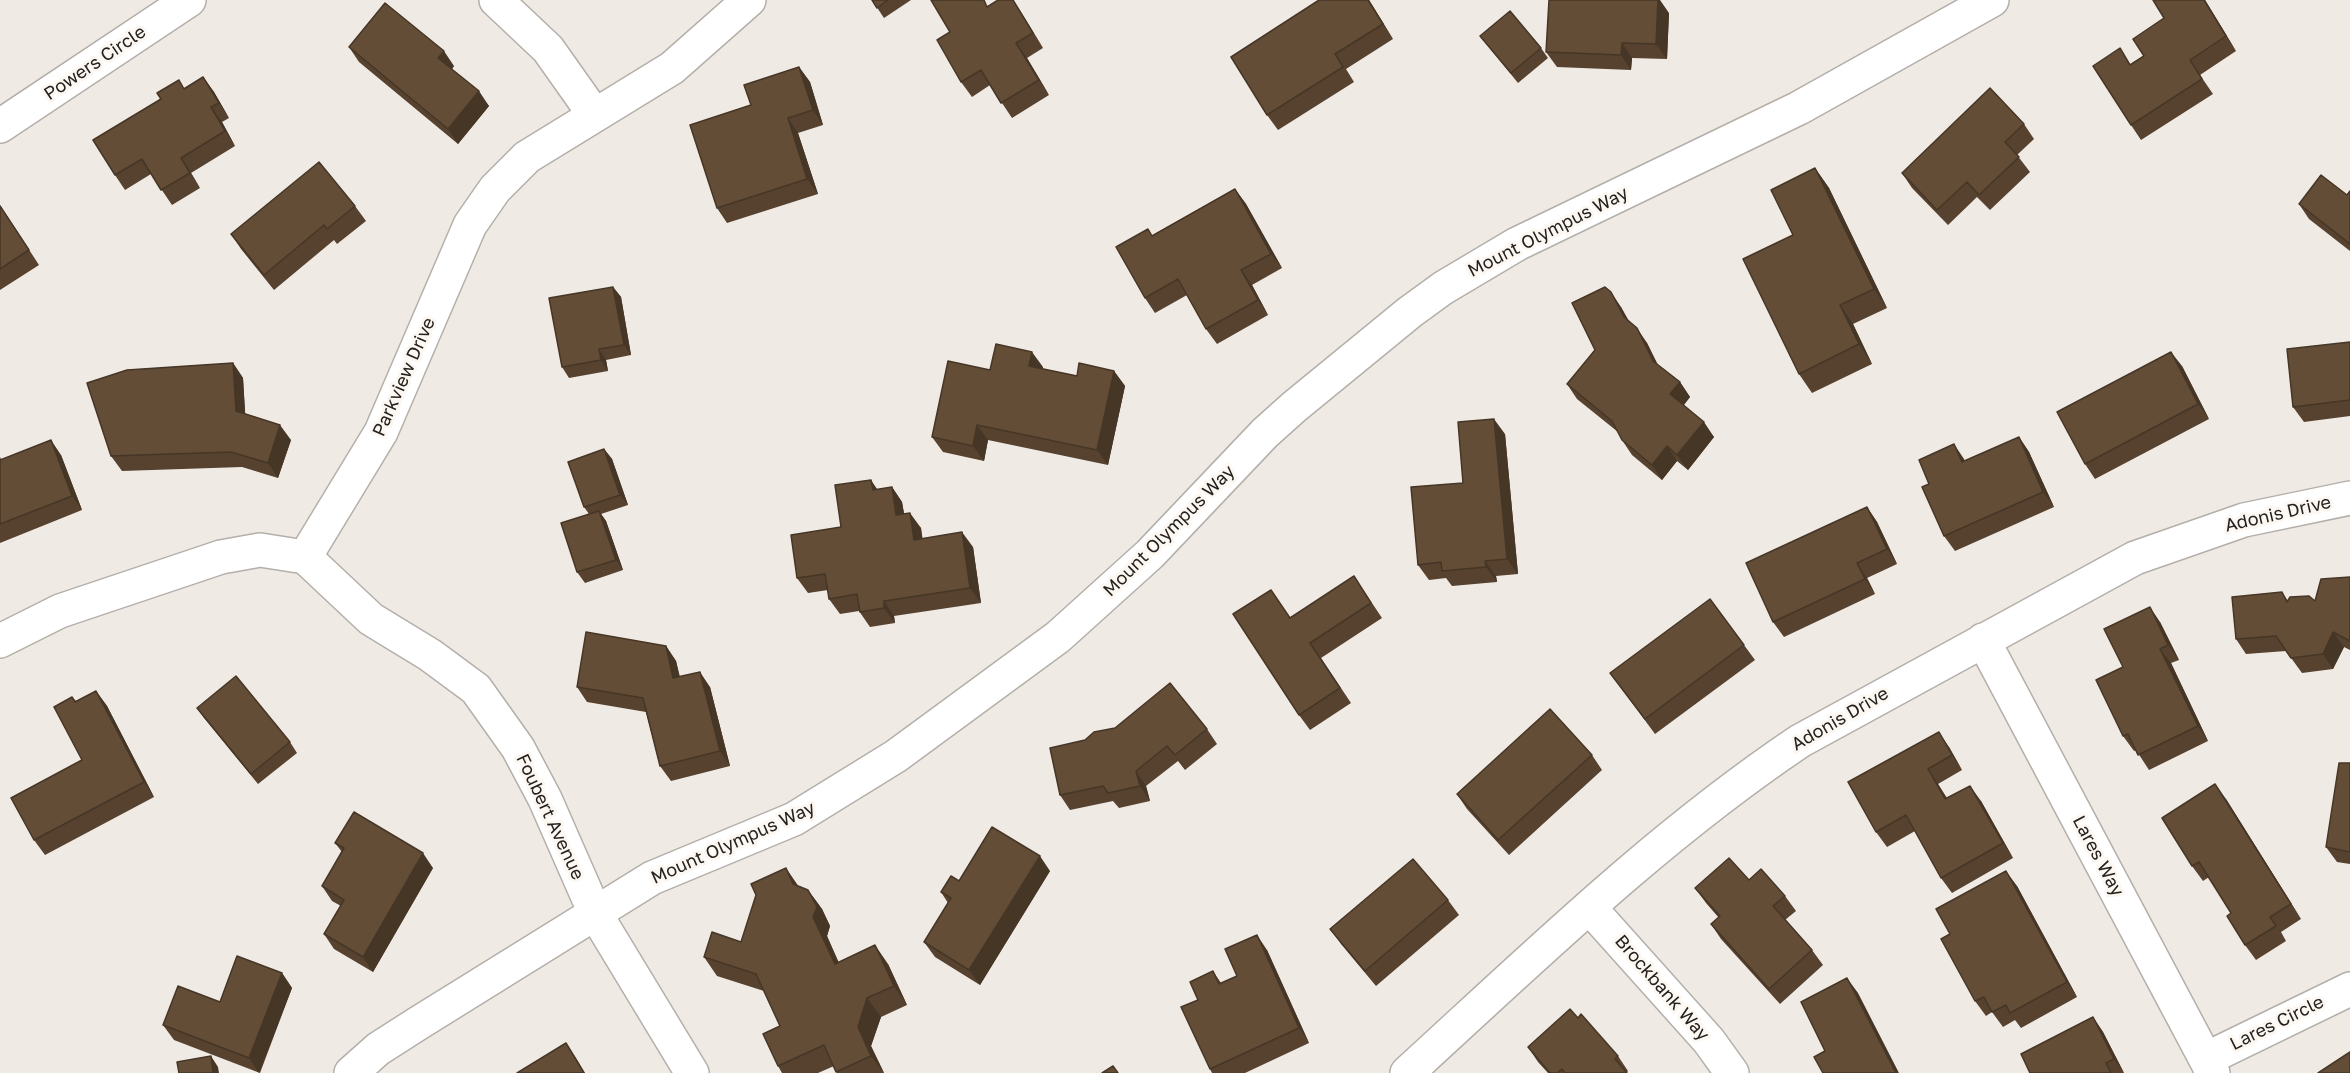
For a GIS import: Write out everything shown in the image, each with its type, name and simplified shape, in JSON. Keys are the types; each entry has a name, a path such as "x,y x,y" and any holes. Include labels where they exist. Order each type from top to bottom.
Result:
{"street":[{"name":"Powers Circle","path":"0,126 189,0"},
{"path":"496,0 548,49 594,114"},
{"name":"Parkview Drive","path":"305,557 381,432 470,225 495,189 527,157 672,68 749,0"},
{"name":"Mount Olympus Way","path":"351,1073 378,1049 652,878 767,832 820,805 896,756 1039,651 1104,597 1150,554 1265,433 1410,312 1443,288 1516,244 1799,108 1992,0"},
{"name":"Adonis Drive","path":"1407,1073 1589,907 1677,831 1754,772 1847,713 2146,554 2244,520 2350,498"},
{"path":"0,641 60,611 221,557 260,550 305,557"},
{"name":"Foubert Avenue","path":"305,557 371,619 430,655 476,689 518,748 545,799 594,913 692,1073"},
{"name":"Lares Way","path":"1983,640 2209,1066"},
{"name":"Brockbank Way","path":"1589,907 1709,1041 1732,1073"},
{"name":"Lares Circle","path":"2209,1066 2350,989"}],"building":[{"path":"872,0 888,0 877,8"},
{"path":"931,0 984,0 987,7 998,0 1013,0 1033,33 1016,43 1039,80 1001,103 981,70 961,82 937,40 950,32"},
{"path":"1319,0 1368,0 1383,24 1335,54 1343,67 1267,115 1231,57"},
{"path":"1549,0 1658,0 1656,44 1622,43 1621,55 1546,52"},
{"path":"2153,0 2204,0 2226,36 2190,60 2202,79 2131,125 2093,66 2120,48 2130,65 2144,56 2133,39 2164,18"},
{"path":"385,3 444,51 438,58 479,91 448,129 349,47"},
{"path":"1510,11 1541,48 1511,73 1480,36"},
{"path":"799,67 813,110 788,118 807,179 717,208 690,125 751,105 744,85"},
{"path":"203,77 219,103 211,107 225,131 181,158 190,173 161,190 142,159 115,175 93,140 161,99 157,93 179,80 184,89"},
{"path":"1990,88 2024,124 2005,142 2019,157 1979,195 1967,182 1937,210 1902,173"},
{"path":"319,162 355,206 327,229 324,225 264,275 231,234"},
{"path":"1815,168 1874,289 1840,305 1859,344 1799,374 1743,259 1793,235 1771,190"},
{"path":"2321,175 2347,195 2350,191 2350,244 2299,204"},
{"path":"1235,189 1271,254 1241,270 1258,300 1206,329 1178,279 1145,298 1116,247 1148,229 1152,236"},
{"path":"0,206 29,250 0,269"},
{"path":"613,287 624,345 599,349 601,360 562,367 549,298"},
{"path":"1605,287 1611,292 1624,317 1637,328 1653,361 1680,382 1670,394 1704,422 1677,455 1667,446 1652,465 1622,440 1612,421 1567,384 1595,350 1572,303"},
{"path":"2350,342 2350,400 2293,407 2287,349"},
{"path":"996,344 1032,352 1029,366 1077,376 1079,363 1114,371 1097,450 977,425 973,446 932,437 948,361 990,370"},
{"path":"2171,352 2198,404 2085,464 2057,412"},
{"path":"233,363 236,411 280,425 268,463 231,452 111,456 87,383 127,370"},
{"path":"1494,419 1507,559 1485,561 1486,567 1442,571 1441,562 1418,565 1411,487 1463,483 1458,422"},
{"path":"2019,437 2043,492 1944,536 1922,487 1929,484 1919,460 1954,444 1962,462"},
{"path":"51,440 72,496 0,524 0,460"},
{"path":"604,449 620,495 584,507 568,462"},
{"path":"871,480 873,490 892,487 896,515 910,513 914,540 962,532 970,588 884,601 884,608 860,612 857,594 829,599 825,574 797,578 791,535 841,527 835,485"},
{"path":"1867,507 1887,549 1857,563 1865,579 1773,622 1746,563"},
{"path":"599,511 616,560 577,572 561,523"},
{"path":"1354,576 1371,603 1310,643 1340,688 1299,715 1233,614 1271,590 1290,618"},
{"path":"2350,577 2350,641 2333,632 2323,654 2291,658 2276,636 2236,639 2232,597 2282,592 2287,602 2290,597 2309,596 2315,601 2321,579"},
{"path":"1710,599 1744,645 1645,719 1610,673"},
{"path":"2150,607 2168,645 2160,649 2198,726 2138,755 2128,734 2123,736 2096,680 2123,667 2104,629"},
{"path":"586,632 666,646 673,678 700,672 720,751 660,766 643,698 577,687"},
{"path":"236,676 290,742 251,774 197,708"},
{"path":"1170,683 1207,729 1175,755 1167,746 1136,771 1140,786 1108,793 1103,786 1060,795 1050,748 1085,740 1094,732 1115,728"},
{"path":"96,691 144,782 34,840 11,798 82,760 54,707 72,697 75,702"},
{"path":"1550,709 1592,755 1498,840 1457,794"},
{"path":"1939,732 1952,755 1928,769 1945,799 1970,786 2003,843 1941,878 1906,815 1876,832 1848,782"},
{"path":"2339,763 2350,763 2350,852 2326,847"},
{"path":"2215,784 2291,904 2270,917 2276,926 2245,945 2227,916 2231,913 2199,862 2192,866 2162,818"},
{"path":"354,812 423,853 363,957 324,934 344,900 322,886 344,848 335,843"},
{"path":"992,827 1040,856 969,970 924,942 951,898 941,892 951,876 959,881"},
{"path":"1729,858 1749,880 1761,869 1785,896 1773,906 1812,950 1769,989 1711,924 1720,916 1695,888"},
{"path":"1413,859 1448,900 1365,971 1330,929"},
{"path":"786,868 793,884 808,890 817,907 813,917 835,964 875,945 894,986 867,998 858,1027 871,1056 836,1072 824,1045 778,1066 763,1034 780,1026 756,974 704,957 712,932 741,942 756,895 751,884"},
{"path":"2006,871 2067,982 2010,1013 2006,1005 1992,1012 1984,997 1975,1001 1941,939 1950,934 1936,909"},
{"path":"1257,935 1299,1028 1210,1069 1181,1007 1198,1000 1190,982 1213,971 1219,984 1237,976 1225,949"},
{"path":"237,956 282,973 249,1058 163,1025 178,986 220,1002"},
{"path":"1847,978 1896,1073 1823,1073 1814,1057 1825,1051 1801,1002"},
{"path":"1570,1009 1578,1018 1581,1014 1618,1056 1615,1059 1627,1073 1565,1073 1562,1069 1557,1073 1550,1073 1528,1047"},
{"path":"2093,1017 2114,1059 2106,1063 2111,1073 2030,1073 2021,1054"},
{"path":"566,1043 584,1073 517,1073"},
{"path":"2350,1052 2350,1073 2318,1073"},
{"path":"211,1056 213,1073 179,1073 177,1062"},
{"path":"1113,1066 1118,1073 1102,1073"}]}
